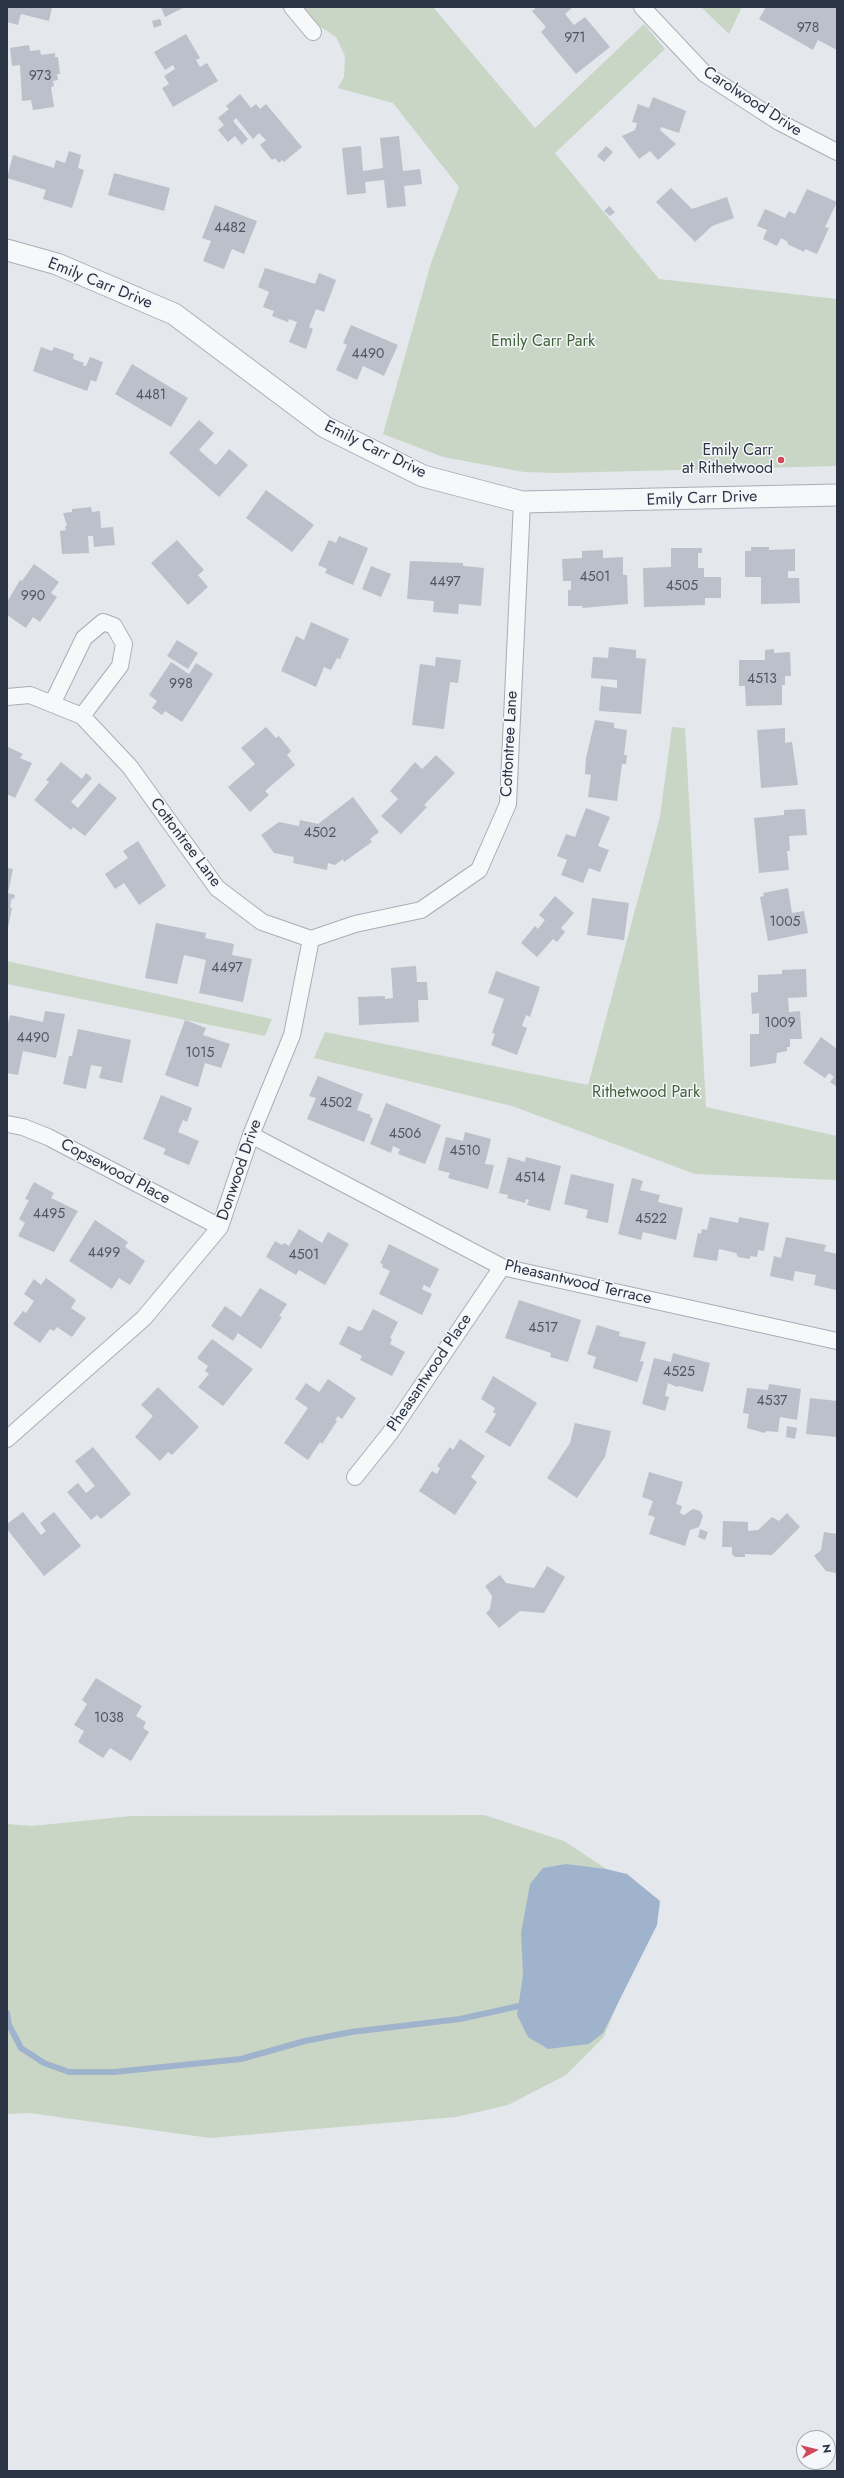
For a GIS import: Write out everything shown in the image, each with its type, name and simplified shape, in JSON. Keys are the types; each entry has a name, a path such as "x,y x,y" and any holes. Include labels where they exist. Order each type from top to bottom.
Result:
{"street":[{"path":"292,7 314,32"},
{"name":"Carolwood Drive","path":"642,7 705,74 779,122 837,152"},
{"name":"Emily Carr Drive","path":"7,250 57,264 174,314 325,427 416,472 522,502 837,495"},
{"name":"Cottontree Lane","path":"7,697 30,695 82,716 130,768 217,888 262,922 312,939 355,924 421,910 480,870 508,804 522,502"},
{"path":"52,704 84,638 103,622 114,626 124,644 120,666 82,716"},
{"name":"Donwood Drive","path":"7,1439 144,1318 220,1227 251,1135 292,1035 312,939"},
{"name":"Copsewood Place","path":"7,1124 22,1127 48,1137 220,1227"},
{"name":"Pheasantwood Terrace","path":"251,1135 502,1267 837,1341"},
{"name":"Pheasantwood Place","path":"355,1477 390,1433 502,1267"}],"green space":[{"name":"Emily Carr Park","path":"283,7 433,7 535,128 644,24 665,49 555,153 659,279 837,299 837,466 558,473 524,472 443,457 383,434 431,263 459,187 393,103 338,88 344,77 345,56 336,37 321,27 293,21"},
{"path":"701,7 742,7 729,34"},
{"name":"Rithetwood Park","path":"672,727 685,728 706,1107 837,1136 837,1180 695,1174 512,1106 314,1058 325,1032 588,1085 660,817"},
{"path":"7,961 272,1019 265,1036 7,984"},
{"path":"484,1815 564,1841 626,1882 638,1956 603,2038 566,2075 508,2105 456,2117 210,2138 29,2113 7,2114 7,1824 32,1826 131,1816"}],"water":[{"path":"566,1864 606,1869 627,1874 660,1901 657,1925 603,2033 589,2044 548,2049 528,2037 517,2015 523,1975 521,1933 530,1884 543,1868"}],"building":[{"path":"7,7 52,7 49,21 21,14 18,25 7,22"},
{"path":"161,7 185,7 165,17"},
{"path":"537,7 573,7 565,14 574,25 585,17 610,47 576,74 541,32 546,27 532,11"},
{"path":"766,7 837,7 837,50 818,40 813,50 759,19"},
{"path":"160,19 162,25 154,28 152,21"},
{"path":"186,34 200,58 196,60 200,67 207,63 218,81 173,107 162,88 169,84 164,76 175,69 173,65 165,70 154,52"},
{"path":"29,45 30,51 40,50 41,55 55,53 55,57 58,57 60,74 57,74 58,80 53,81 54,86 51,87 54,107 33,110 31,100 22,101 20,65 12,66 10,48"},
{"path":"240,94 251,108 256,104 260,109 266,104 302,147 284,162 282,160 279,163 275,158 272,160 260,145 266,140 259,133 253,139 236,118 233,121 248,139 242,145 235,136 228,142 218,130 224,125 218,118 229,109 226,106"},
{"path":"653,97 686,111 679,133 661,127 660,130 676,144 658,160 650,151 639,159 622,136 635,130 637,123 632,122 638,104 649,108"},
{"path":"399,136 403,171 420,169 422,184 404,186 406,206 387,208 384,180 365,182 366,193 347,195 342,148 361,146 363,171 383,168 380,138"},
{"path":"606,146 613,152 604,162 597,156"},
{"path":"69,151 81,155 78,168 84,170 72,208 43,199 46,190 7,178 13,155 54,168 56,160 65,163"},
{"path":"114,173 170,188 164,211 108,195"},
{"path":"671,188 692,209 727,197 734,218 712,226 695,242 656,202"},
{"path":"807,189 837,202 825,227 829,228 817,254 805,249 804,252 787,244 788,242 781,238 777,246 763,239 767,230 757,226 765,209 785,218 789,211 795,214"},
{"path":"215,205 257,221 244,254 232,249 224,269 203,261 211,241 202,238"},
{"path":"609,206 615,212 610,216 604,211"},
{"path":"265,268 315,284 319,273 336,280 324,312 316,309 309,327 313,329 306,349 289,342 297,322 289,319 288,322 272,316 274,311 263,307 269,292 258,287"},
{"path":"351,325 398,345 384,376 363,366 357,380 336,370 347,345 343,343"},
{"path":"41,347 52,351 54,347 74,354 73,359 84,363 83,366 86,366 90,357 103,362 96,382 91,380 87,391 33,371"},
{"path":"132,364 188,398 171,427 115,394"},
{"path":"199,420 214,433 199,450 216,465 229,449 248,465 219,497 169,453"},
{"path":"266,490 314,525 292,552 246,518"},
{"path":"91,507 92,512 100,511 101,528 113,527 115,545 94,547 93,536 88,536 89,553 62,554 60,531 66,530 65,526 67,526 63,513 72,512 72,509"},
{"path":"339,536 368,548 353,585 325,573 327,569 318,565 329,540 336,543"},
{"path":"177,540 204,570 198,575 208,587 188,605 151,563"},
{"path":"751,547 769,547 769,550 795,549 795,571 788,571 788,578 799,578 800,603 761,604 761,577 745,577 745,551 751,551"},
{"path":"671,548 702,548 702,553 698,553 698,568 704,568 704,577 721,577 721,598 705,598 705,605 644,607 643,568 671,567"},
{"path":"603,550 603,558 623,557 623,575 627,575 628,604 582,608 583,606 568,606 568,590 571,590 571,581 563,581 562,559 582,558 582,551"},
{"path":"410,561 463,563 463,566 484,568 481,606 459,604 458,614 433,612 434,601 407,599"},
{"path":"34,564 59,582 51,593 57,597 40,622 33,617 26,628 7,615 7,602 20,580 22,581"},
{"path":"371,566 391,574 381,597 362,589"},
{"path":"311,622 349,639 340,659 337,658 331,670 324,667 316,687 281,671 296,636 304,640"},
{"path":"177,640 198,653 188,669 167,656"},
{"path":"609,647 636,650 636,658 646,659 641,714 599,711 601,686 617,688 617,680 591,678 593,657 608,658"},
{"path":"774,649 774,653 790,652 791,676 785,676 785,685 782,685 782,705 746,706 745,686 739,686 739,660 765,660 765,650"},
{"path":"436,657 461,660 458,683 450,682 444,729 412,725 420,664 435,666"},
{"path":"171,662 189,674 196,663 213,674 182,722 165,711 162,715 152,708 157,701 149,695"},
{"path":"595,720 614,723 614,728 627,730 624,755 627,755 626,764 622,764 617,801 588,797 591,775 585,774 586,758"},
{"path":"266,727 276,738 279,736 291,751 287,755 295,765 265,791 269,795 250,812 228,787 255,764 241,748"},
{"path":"785,728 785,743 792,742 798,785 761,788 757,730"},
{"path":"8,747 23,754 20,758 32,763 15,798 7,794"},
{"path":"436,755 455,773 424,805 427,807 401,834 381,816 398,799 390,791 415,762 422,769"},
{"path":"61,762 82,779 86,773 92,778 71,802 78,808 99,783 117,798 85,836 73,827 71,830 34,800 49,782 46,780"},
{"path":"353,797 379,832 370,839 372,842 344,862 343,859 335,865 328,863 327,870 293,863 294,857 274,853 261,835 279,822 299,826 300,820 318,824"},
{"path":"586,808 610,817 598,846 609,850 600,872 589,868 583,883 561,875 567,860 557,856 566,834 575,837"},
{"path":"805,809 807,835 789,836 790,851 787,851 789,870 759,873 754,818 784,815 784,810"},
{"path":"138,841 166,886 139,905 124,883 115,889 105,874 128,858 123,851"},
{"path":"7,868 13,869 8,893 15,895 14,899 12,898 10,907 12,908 8,928"},
{"path":"788,888 792,913 804,911 808,933 768,941 760,897 764,896 763,893"},
{"path":"555,896 574,913 561,928 565,932 557,942 553,939 537,957 521,943 535,926 538,929 545,920 539,915"},
{"path":"592,898 629,903 624,940 587,935"},
{"path":"156,923 206,933 205,938 234,944 232,955 252,959 243,1002 199,993 206,960 184,955 177,984 145,978"},
{"path":"416,966 417,982 427,982 428,1000 418,1000 419,1022 359,1025 358,997 385,996 385,999 393,998 391,968"},
{"path":"806,969 807,997 788,998 789,1012 800,1011 802,1039 790,1039 790,1047 787,1047 787,1051 777,1053 776,1063 750,1067 750,1034 759,1034 759,1013 752,1014 751,993 758,992 758,975 782,974 782,970"},
{"path":"496,971 540,987 530,1017 526,1015 522,1026 527,1028 517,1055 491,1045 495,1034 492,1033 504,999 488,993"},
{"path":"45,1011 65,1014 56,1058 23,1051 18,1075 7,1073 7,1027 10,1015 43,1022"},
{"path":"185,1020 206,1028 203,1035 230,1044 221,1068 205,1063 198,1087 165,1075"},
{"path":"78,1029 131,1040 122,1083 99,1078 102,1067 91,1065 86,1089 63,1084 69,1056 72,1056"},
{"path":"821,1037 837,1049 837,1087 830,1082 834,1077 829,1073 825,1078 803,1063"},
{"path":"318,1076 363,1094 357,1110 371,1115 370,1117 373,1119 364,1142 307,1119 316,1098 309,1096"},
{"path":"161,1095 192,1108 187,1122 183,1120 178,1132 199,1141 189,1165 163,1154 166,1149 143,1139"},
{"path":"386,1103 441,1125 425,1164 398,1154 400,1149 393,1146 391,1153 370,1144"},
{"path":"465,1132 491,1139 485,1164 494,1165 488,1189 448,1178 450,1173 438,1170 446,1137 463,1141"},
{"path":"508,1157 525,1162 526,1157 561,1166 550,1211 527,1205 529,1200 526,1199 525,1203 507,1198 508,1195 499,1193"},
{"path":"571,1174 614,1184 608,1223 586,1218 588,1210 564,1204"},
{"path":"632,1178 643,1181 640,1190 660,1195 658,1202 683,1208 676,1240 643,1232 641,1240 618,1234"},
{"path":"34,1182 54,1193 51,1198 78,1211 54,1252 18,1236 25,1223 19,1219 29,1200 25,1199"},
{"path":"710,1217 738,1223 739,1217 769,1223 764,1251 758,1250 757,1257 751,1256 749,1259 738,1257 736,1253 719,1249 717,1261 693,1257 698,1233 701,1234 702,1229 707,1230"},
{"path":"95,1220 128,1242 125,1247 145,1261 130,1285 119,1278 112,1289 69,1261"},
{"path":"299,1229 322,1243 328,1232 349,1244 325,1285 299,1270 296,1275 266,1257 275,1241 282,1245 284,1243 289,1246"},
{"path":"786,1237 826,1245 824,1251 837,1254 836,1290 814,1285 816,1275 795,1271 793,1281 770,1276 774,1256 781,1258"},
{"path":"389,1244 439,1269 430,1288 424,1285 422,1289 432,1294 422,1315 379,1294 390,1271 382,1267 383,1264 380,1263"},
{"path":"46,1278 76,1300 71,1308 86,1318 72,1337 57,1327 54,1331 50,1329 40,1343 13,1324 23,1311 26,1313 34,1301 24,1294 34,1279 41,1285"},
{"path":"260,1288 287,1304 279,1316 282,1317 261,1349 238,1333 233,1341 211,1326 225,1306 241,1317"},
{"path":"519,1300 581,1320 568,1362 550,1357 551,1353 505,1338"},
{"path":"373,1309 398,1322 390,1338 392,1339 390,1344 405,1352 392,1376 360,1360 362,1356 339,1344 348,1326 359,1331 362,1330"},
{"path":"597,1325 620,1332 619,1336 646,1342 640,1361 644,1362 637,1382 593,1368 596,1357 587,1354"},
{"path":"212,1339 253,1369 223,1406 198,1387 209,1374 205,1371 208,1366 197,1358"},
{"path":"673,1353 710,1363 703,1392 679,1386 677,1387 668,1383 665,1396 669,1397 665,1411 642,1404 654,1358 671,1362"},
{"path":"493,1376 537,1403 510,1447 485,1432 496,1414 493,1412 495,1408 481,1399"},
{"path":"328,1379 356,1398 342,1419 338,1416 335,1420 337,1421 322,1444 320,1442 308,1460 284,1443 308,1408 295,1399 306,1383 319,1392"},
{"path":"769,1384 801,1389 797,1420 780,1417 778,1432 767,1431 764,1433 747,1428 749,1414 743,1413 747,1388 768,1390"},
{"path":"158,1387 199,1427 172,1455 168,1452 160,1461 135,1437 153,1416 141,1405"},
{"path":"810,1398 837,1401 837,1437 806,1434"},
{"path":"575,1423 611,1431 605,1457 577,1498 547,1478 570,1443"},
{"path":"787,1426 797,1428 795,1439 786,1437"},
{"path":"460,1439 485,1456 471,1477 477,1482 455,1515 419,1491 432,1471 437,1474 440,1468 437,1466 450,1447 453,1450"},
{"path":"93,1447 131,1494 101,1519 97,1515 91,1520 67,1492 78,1483 86,1493 95,1486 75,1461"},
{"path":"649,1472 683,1482 676,1504 682,1506 680,1513 684,1515 693,1509 700,1511 703,1516 699,1527 690,1530 685,1546 649,1534 655,1517 648,1515 653,1501 642,1497"},
{"path":"23,1512 41,1535 46,1531 40,1523 54,1512 81,1546 44,1576 7,1529 7,1524"},
{"path":"787,1513 800,1527 772,1555 745,1554 745,1557 735,1557 732,1554 732,1547 722,1547 723,1521 748,1522 748,1531 758,1530 772,1517 779,1521"},
{"path":"700,1529 708,1532 705,1540 698,1537"},
{"path":"824,1532 837,1534 836,1573 826,1571 814,1556 821,1550"},
{"path":"547,1566 565,1577 544,1613 520,1611 499,1628 486,1613 490,1609 492,1596 485,1586 500,1575 506,1583 534,1588"},
{"path":"96,1678 142,1706 136,1716 146,1722 143,1728 149,1732 131,1761 110,1748 103,1758 78,1742 84,1731 74,1725 87,1704 82,1700"}],"waterway":[{"path":"7,2013 9,2025 21,2048 44,2063 69,2072 114,2072 241,2059 305,2041 351,2032 460,2019 519,2006"}],"place":[{"name":"Emily Carr at Rithetwood","path":"781,460"}]}
